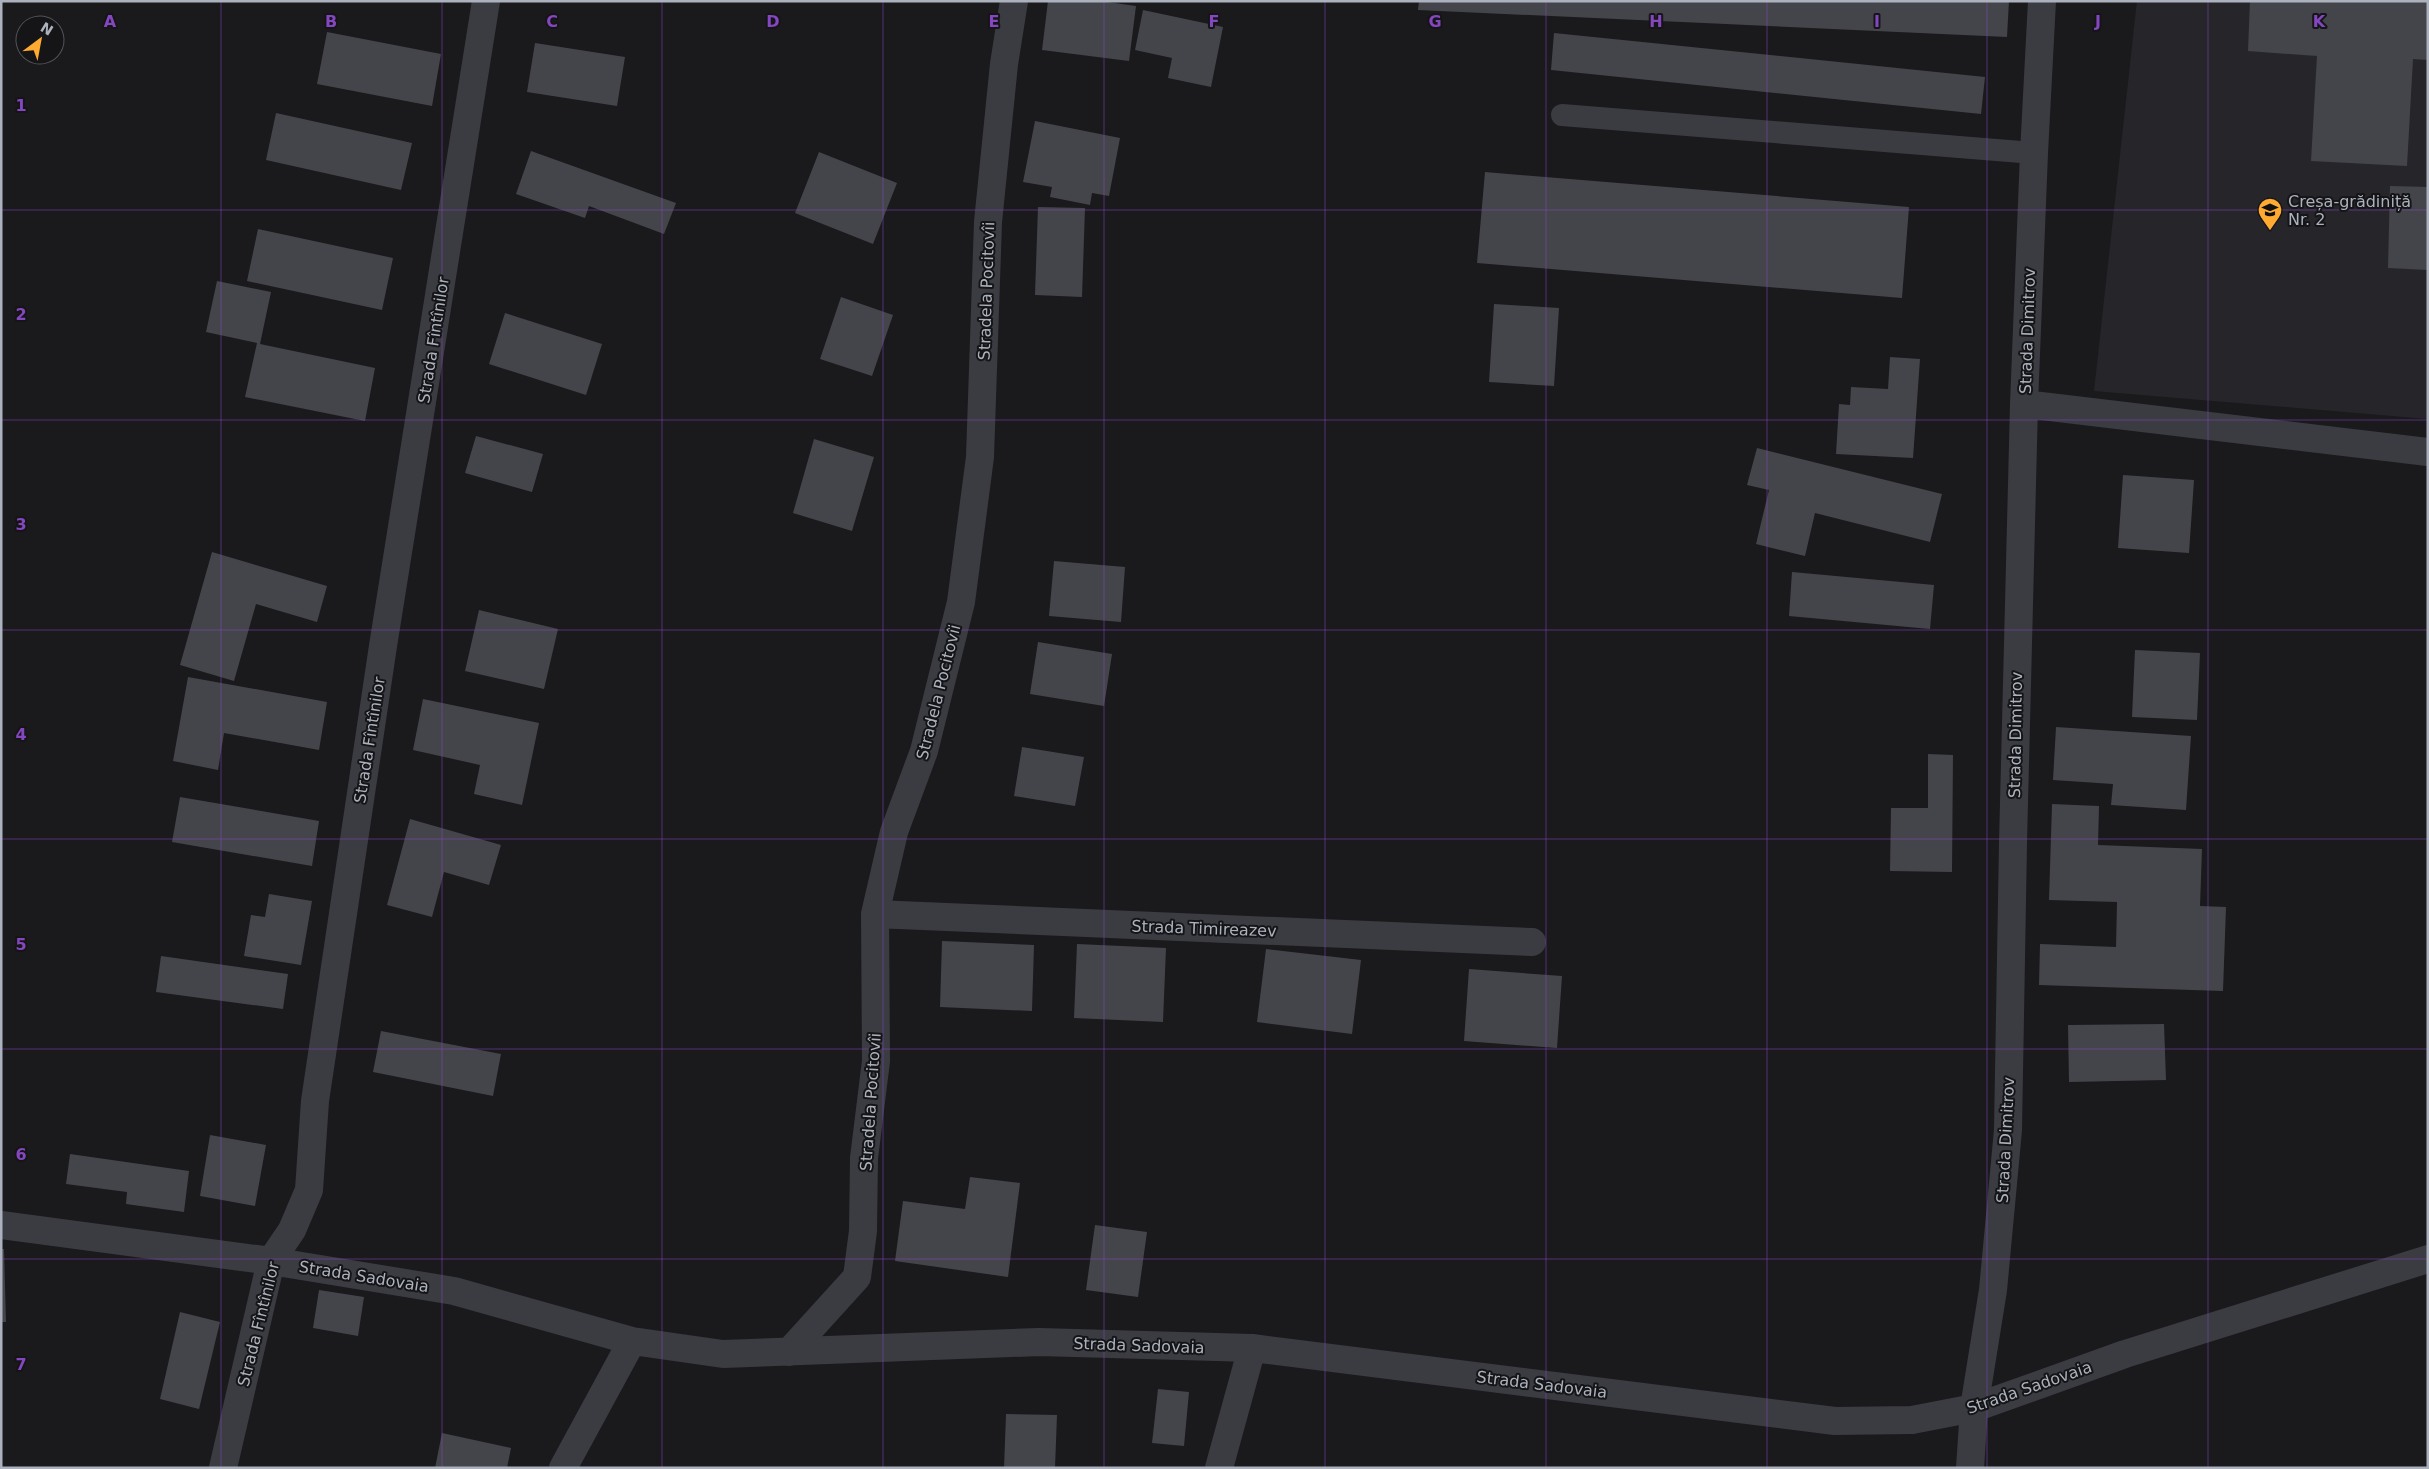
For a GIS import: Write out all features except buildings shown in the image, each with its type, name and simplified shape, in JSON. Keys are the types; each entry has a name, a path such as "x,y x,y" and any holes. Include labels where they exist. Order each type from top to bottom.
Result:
{"street":[{"name":"Strada Fîntînilor","path":"223,1468 271,1261 292,1230 309,1190 315,1101 385,637 486,1"},
{"name":"Stradela Pocitovîi","path":"789,1352 857,1277 863,1231 864,1158 876,1061 875,914 894,832 924,750 961,602 980,457 988,222 1004,64 1014,1"},
{"name":"Strada Dimitrov","path":"1970,1468 1974,1408 1993,1290 2008,1130 2012,843 2024,404 2042,1"},
{"path":"2024,404 2428,452"},
{"name":"Strada Timireazev","path":"875,914 1532,942"},
{"name":"Strada Sadovaia","path":"1,1225 271,1261 454,1291 632,1341 723,1354 1039,1342 1252,1348 1835,1421 1912,1420 1974,1408 2125,1354 2428,1258"},
{"path":"563,1468 632,1341"},
{"path":"1219,1468 1252,1348"}],"lane":[{"path":"1562,115 2034,153"}],"shaded area":[{"name":"Creșa-grădiniță Nr. 2","path":"2137,1 2428,1 2428,419 2094,391"}],"place":[{"name":"Creșa-grădiniță Nr. 2","path":"2270,231"}]}
